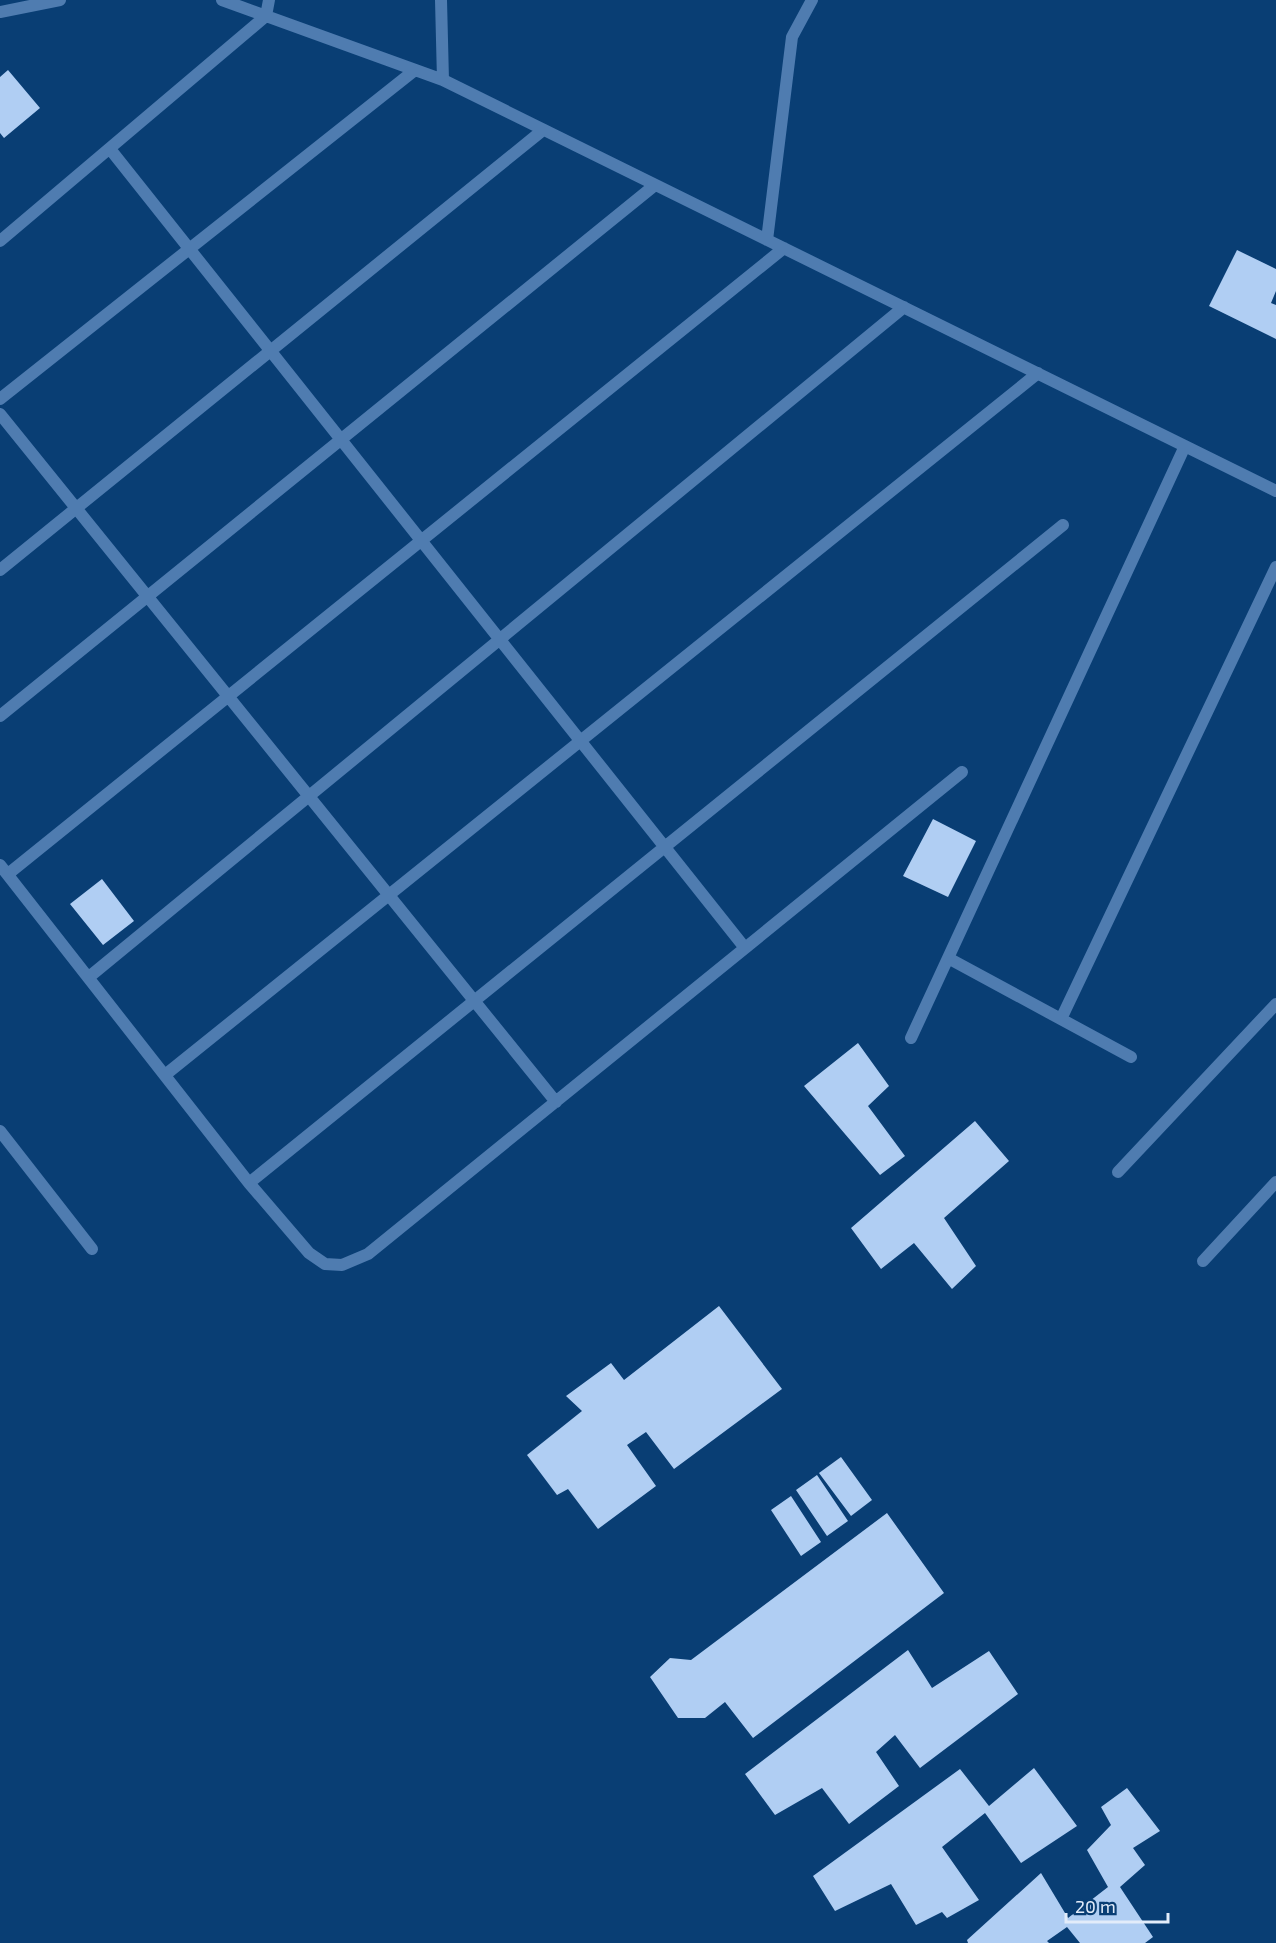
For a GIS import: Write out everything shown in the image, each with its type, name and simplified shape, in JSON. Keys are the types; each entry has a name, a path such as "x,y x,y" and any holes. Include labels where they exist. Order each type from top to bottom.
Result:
{"street":[{"path":"0,12 60,0"},
{"path":"222,0 443,80 1276,491"},
{"path":"0,241 266,16 269,0"},
{"path":"441,0 443,80"},
{"path":"767,240 792,37 812,0"},
{"path":"0,399 415,70"},
{"path":"0,570 543,130"},
{"path":"110,149 745,948"},
{"path":"0,716 656,185"},
{"path":"784,248 228,697 4,870 249,1183 309,1253 325,1264 342,1265 368,1254 962,772"},
{"path":"89,977 904,307"},
{"path":"165,1075 1038,373"},
{"path":"0,414 556,1102"},
{"path":"911,1038 1185,446"},
{"path":"249,1183 1063,525"},
{"path":"1061,1019 1276,567"},
{"path":"948,958 1131,1057"},
{"path":"1118,1172 1276,1004"},
{"path":"0,1131 92,1249"},
{"path":"1203,1261 1276,1182"}],"building":[{"path":"8,70 40,108 4,138 0,133 0,77"},
{"path":"1237,250 1276,269 1276,291 1271,303 1276,305 1276,339 1209,306"},
{"path":"933,819 976,841 948,897 903,876"},
{"path":"102,879 134,921 103,945 70,904"},
{"path":"858,1043 889,1086 868,1106 905,1156 880,1175 804,1086"},
{"path":"975,1121 1009,1161 944,1218 976,1266 952,1289 914,1243 881,1269 851,1228"},
{"path":"719,1306 782,1389 674,1469 646,1432 627,1445 656,1486 598,1529 568,1489 557,1495 527,1455 582,1411 566,1396 611,1363 624,1380"},
{"path":"841,1457 872,1500 851,1516 819,1473"},
{"path":"817,1475 848,1521 827,1536 796,1490"},
{"path":"791,1496 821,1542 801,1556 771,1510"},
{"path":"887,1513 944,1593 753,1738 725,1702 705,1718 678,1718 650,1677 670,1658 691,1660"},
{"path":"908,1650 932,1688 989,1651 1018,1694 920,1768 895,1735 876,1752 899,1786 849,1824 822,1788 775,1815 745,1774"},
{"path":"1034,1768 1077,1826 1021,1863 985,1813 942,1847 979,1900 947,1918 942,1912 916,1925 891,1884 835,1911 813,1876 960,1769 989,1806"},
{"path":"1127,1788 1160,1831 1133,1848 1145,1865 1120,1887 1153,1937 1145,1943 1080,1943 1067,1927 1047,1941 1049,1943 968,1943 967,1940 1041,1873 1068,1918 1108,1887 1087,1850 1111,1825 1101,1807"}]}
